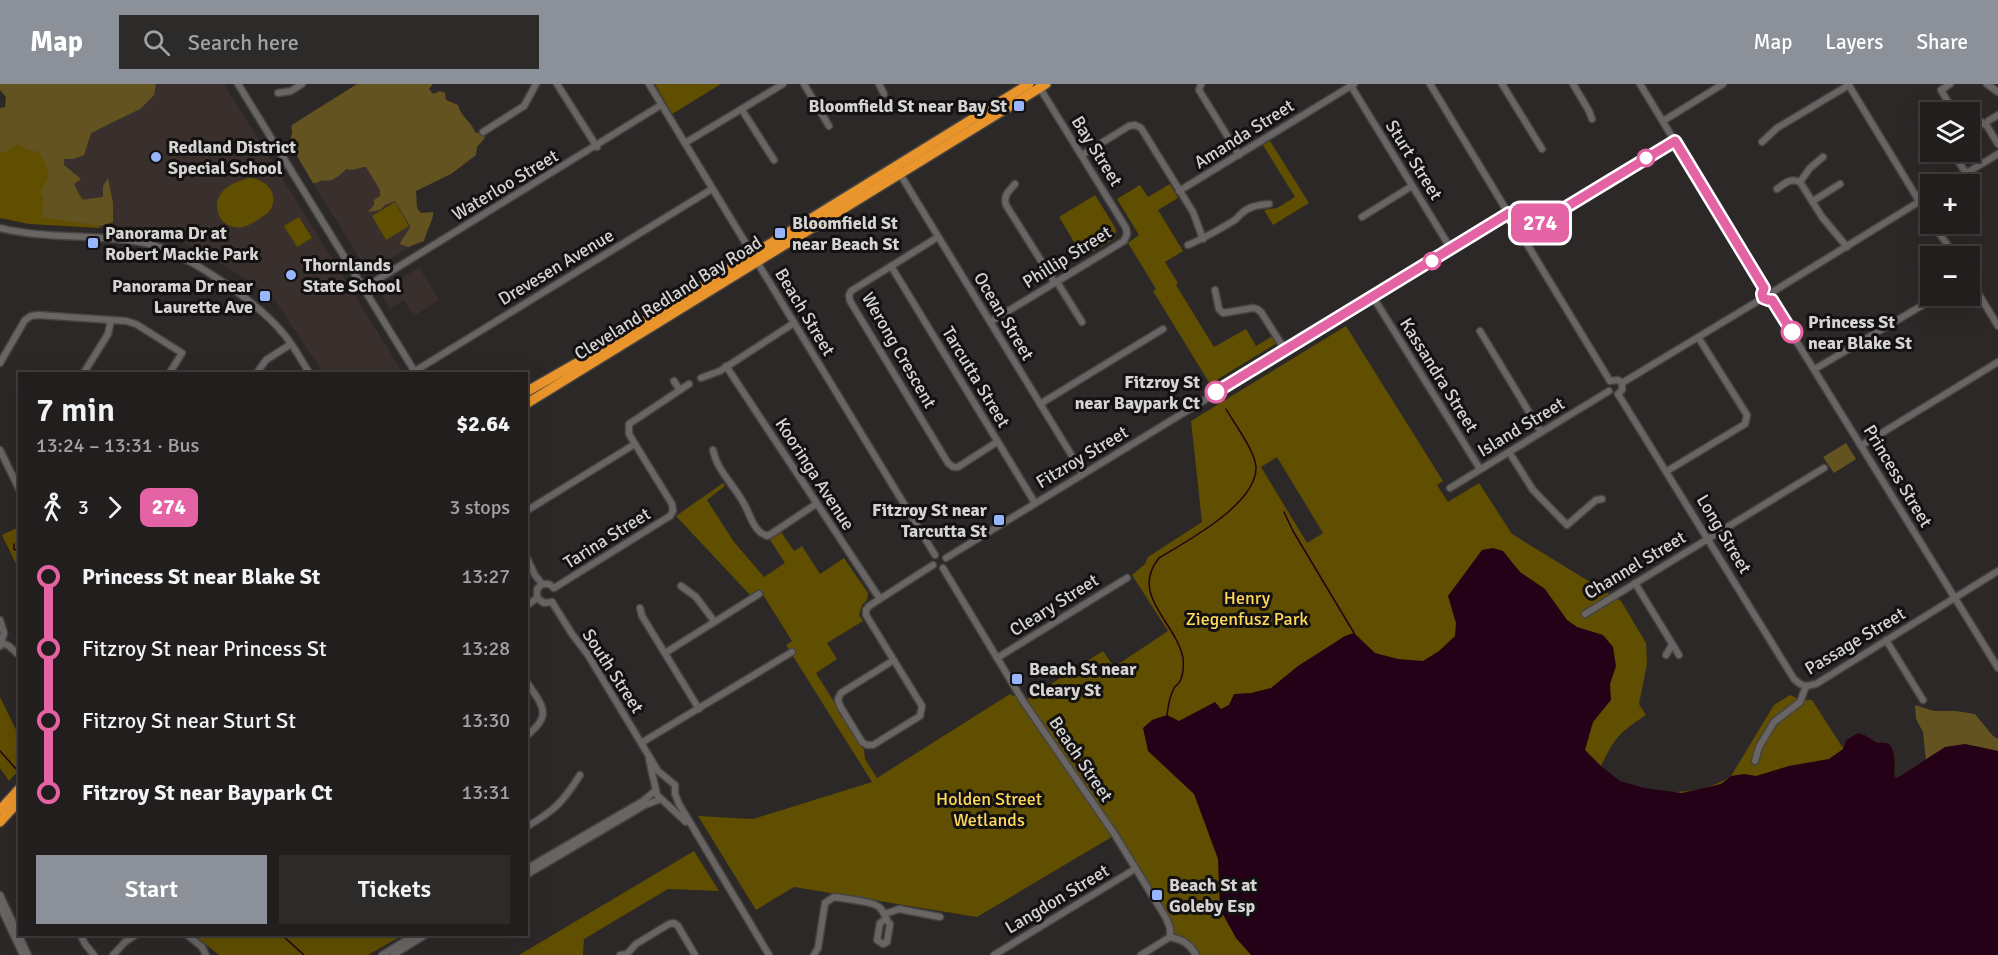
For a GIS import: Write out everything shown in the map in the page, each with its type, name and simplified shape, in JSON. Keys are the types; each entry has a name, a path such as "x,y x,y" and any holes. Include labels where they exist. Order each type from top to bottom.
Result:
{"highway":[{"name":"Cleveland Redland Bay Road","path":"528,403 1029,84"},
{"name":"Cleveland Redland Bay Road","path":"528,391 900,174 1041,85"},
{"path":"0,812 18,790"},
{"path":"0,812 12,801 18,802 0,822"}],"street":[{"path":"238,84 416,372"},
{"path":"278,93 291,91 302,84"},
{"path":"483,132 524,106 536,84"},
{"path":"557,84 597,147"},
{"name":"Beach Street","path":"649,84 935,555"},
{"path":"685,143 783,84"},
{"path":"804,84 830,126"},
{"path":"879,84 884,94"},
{"path":"1430,84 1610,381 1609,391 1612,394 1618,394 1622,390 1622,383"},
{"path":"1502,84 1542,150"},
{"path":"1573,84 1592,119"},
{"path":"1640,84 1764,288 1763,298"},
{"path":"1663,121 1723,84"},
{"path":"1762,142 1777,128 1848,84 1920,201 1774,291"},
{"path":"1948,102 1941,90 1950,84"},
{"path":"1987,84 1998,92"},
{"name":"Bay Street","path":"1041,85 1126,228 1127,234"},
{"name":"Amanda Street","path":"1179,191 1353,85"},
{"name":"Sturt Street","path":"1353,85 1451,249"},
{"path":"1200,87 1239,155"},
{"name":"Waterloo Street","path":"364,288 597,147 661,105"},
{"path":"742,110 774,160"},
{"path":"1988,121 1998,116"},
{"path":"1980,121 1987,126 1998,144"},
{"path":"1082,155 1129,126 1135,125 1141,128 1195,217 1203,239"},
{"path":"1522,234 1675,141"},
{"path":"1959,162 1966,173 1998,154"},
{"path":"1800,182 1810,168 1823,157"},
{"name":"Ocean Street","path":"900,174 1083,474"},
{"path":"1777,189 1794,179 1800,182 1822,217 1847,247"},
{"path":"1015,184 1006,193 1006,205 1082,322"},
{"path":"1813,201 1840,184"},
{"path":"1362,217 1412,186"},
{"name":"Drevesen Avenue","path":"416,372 712,189"},
{"path":"1188,245 1203,239 1255,205 1269,204"},
{"name":"Fitzroy Street","path":"946,558 1509,213"},
{"path":"0,228 31,234 147,243 183,257 255,306 281,330 309,372"},
{"name":"Phillip Street","path":"990,322 1124,241 1127,234"},
{"name":"Werong Crescent","path":"938,237 851,291 850,301 948,463 953,467 958,467 997,442"},
{"name":"Tarcutta Street","path":"891,266 1035,504"},
{"path":"1764,288 1774,291"},
{"path":"1215,290 1219,309 1223,313 1253,308 1261,312 1286,350"},
{"path":"1763,298 1772,300 1775,295 1774,291"},
{"path":"1980,296 1998,326"},
{"name":"Kassandra Street","path":"1373,297 1480,469"},
{"path":"1622,383 1763,298"},
{"name":"Princess Street","path":"1772,300 1998,668"},
{"path":"1815,369 1921,306"},
{"path":"0,363 25,320 31,316 111,320 136,324 182,353 170,372"},
{"path":"84,372 108,334 111,320"},
{"path":"701,378 720,371 794,323"},
{"path":"1040,404 1163,329"},
{"path":"1480,331 1541,432"},
{"path":"1667,471 1745,424 1747,415 1698,337"},
{"path":"257,372 266,360 291,344"},
{"path":"1862,445 1998,362"},
{"name":"Kooringa Avenue","path":"726,366 880,598"},
{"path":"1610,381 1615,379 1622,383"},
{"path":"674,381 680,390"},
{"path":"528,510 635,444 629,434 629,424 689,384"},
{"name":"Island Street","path":"1450,488 1609,391"},
{"name":"Long Street","path":"1618,394 1794,679 1806,686"},
{"name":"Tarina Street","path":"554,588 670,516 673,511 672,504 635,444"},
{"path":"0,450 18,487"},
{"path":"712,450 722,472 745,504 755,526 762,534 767,536 771,534 816,504"},
{"path":"1509,452 1533,490 1567,525 1596,500 1602,499"},
{"name":"Channel Street","path":"1584,614 1824,468"},
{"path":"941,554 946,558 947,564 943,568 938,569 933,566 932,560 935,555 941,554"},
{"path":"528,560 542,584"},
{"path":"894,660 841,693 838,699 862,742 867,745 873,745 920,716 922,706 894,660 866,615 866,610 880,598 933,566"},
{"name":"Beach Street","path":"943,568 1023,701 1115,835 1166,918 1170,928 1170,937"},
{"name":"Passage Street","path":"1755,761 1759,747 1773,722 1800,702 1806,686 1816,684 1998,571"},
{"name":"Cleary Street","path":"997,658 1126,578"},
{"path":"1635,583 1679,655"},
{"path":"542,584 549,584 554,588 556,595 552,602 544,603 537,598 536,592 542,584"},
{"path":"681,586 696,597 714,621"},
{"path":"665,653 759,594"},
{"path":"528,605 537,598"},
{"name":"South Street","path":"552,602 588,655 658,771 675,785 675,794 695,832 769,955"},
{"path":"640,608 642,616 699,708"},
{"path":"0,620 4,633 1,644 18,654"},
{"path":"1886,640 1923,700"},
{"path":"1666,655 1672,645"},
{"path":"641,743 792,652"},
{"path":"528,684 541,703 543,711 543,721 538,728 528,735"},
{"name":"South Street","path":"648,756 656,789 662,799 695,832"},
{"path":"528,826 549,814 563,801 580,775"},
{"path":"528,868 643,801 662,780 668,780"},
{"path":"528,874 645,805 671,798 675,794"},
{"name":"Langdon Street","path":"994,955 1135,869"},
{"path":"0,895 18,934"},
{"path":"814,955 818,948 825,903 834,897 877,905 885,917 899,909 940,917"},
{"path":"0,906 22,955"},
{"path":"625,955 636,944 674,923 695,955"},
{"path":"19,936 28,955"},
{"path":"81,936 94,955"},
{"path":"113,955 134,936"},
{"path":"188,936 202,947 206,955"},
{"path":"382,955 413,936"},
{"path":"393,955 424,936"},
{"path":"1142,955 1170,937 1184,940 1196,955"}],"shaded area":[{"path":"0,84 156,84 154,95 140,109 91,133 84,155 74,159 64,159 64,165 81,179 74,184 81,200 103,197 103,186 108,178 113,203 113,222 101,226 42,217 43,198 40,191 48,172 39,152 17,144 6,152 0,152 0,108 5,107 6,97 0,90"},
{"path":"156,84 224,84 402,372 322,372 273,297 206,254 161,231 130,226 100,228 58,160 91,133 154,95"},
{"path":"357,84 433,84 429,89 433,94 440,91 445,93 446,100 458,105 475,132 484,135 485,138 477,147 476,155 451,174 416,191 417,208 421,213 433,212 433,215 424,241 408,247 400,244 410,226 395,201 380,210 368,212 374,205 374,200 380,196 380,190 366,167 346,169 332,180 313,183 289,142 292,125"},
{"name":"Thornlands State School","path":"338,96 426,237 368,272 287,141 295,136 289,126"},
{"path":"419,267 439,300 414,316 404,300 390,309 382,291"},
{"path":"1846,443 1856,459 1834,473 1823,457"},
{"path":"1493,548 1503,551 1520,572 1545,589 1567,620 1577,627 1603,635 1613,647 1616,666 1610,684 1611,700 1593,722 1585,750 1620,781 1644,788 1682,793 1721,784 1731,776 1744,774 1756,776 1789,766 1829,759 1843,749 1846,740 1858,733 1876,742 1890,745 1895,758 1894,776 1897,778 1945,747 1965,744 1998,751 1998,955 1251,955 1236,938 1220,909 1218,859 1194,794 1148,751 1143,728 1152,720 1167,715 1179,721 1215,702 1221,709 1229,705 1234,694 1271,688 1298,666 1345,636 1354,633 1375,653 1398,659 1423,661 1439,651 1455,636 1456,623 1448,596 1482,550"},
{"path":"1915,705 1934,711 1975,714 1998,739 1998,751 1960,745 1945,749 1926,760 1923,732 1916,719"}],"green space":[{"path":"24,84 156,84 154,95 91,133 84,155 59,160 100,228 29,224 0,218 0,129"},
{"path":"655,84 721,84 672,114"},
{"path":"1270,141 1309,203 1273,225 1264,210 1277,208 1295,197 1263,145"},
{"path":"249,178 262,181 267,185 273,195 272,207 268,213 248,225 237,227 228,225 223,222 218,212 220,195 229,186"},
{"path":"1170,184 1178,198 1158,210 1183,251 1165,262 1178,283 1176,285 1214,347 1246,329 1256,346 1273,336 1277,343 1210,384 1153,291 1156,289 1128,243 1139,235 1117,199 1140,185 1148,197"},
{"path":"1095,195 1116,229 1115,238 1083,257 1059,217"},
{"path":"395,202 409,226 386,240 372,216"},
{"path":"299,217 312,238 297,247 284,226"},
{"path":"1346,326 1443,481 1437,485 1448,502 1479,483 1512,534 1621,601 1646,643 1647,664 1639,704 1646,715 1619,736 1601,766 1617,779 1632,786 1646,790 1676,792 1691,791 1719,783 1731,776 1774,705 1790,695 1801,700 1812,700 1843,748 1846,740 1858,733 1876,742 1890,745 1895,758 1894,776 1897,778 1945,747 1998,751 1495,955 1196,955 1190,945 1170,937 1170,928 1115,835 977,917 794,887 756,910 698,816 753,819 872,782 786,645 792,641 760,590 750,595 676,516 723,483 725,486 707,500 734,542 764,577 785,563 770,540 781,532 794,551 802,546 820,574 844,558 868,593 859,615 863,621 827,643 837,659 816,673 864,750 865,759 877,778 1010,694 1024,701 1103,651 1114,667 1168,631 1132,575 1145,564 1148,557 1202,522 1191,421","holes":["1277,457 1323,533 1307,543 1261,467"]},
{"path":"18,527 18,568 2,535"},
{"path":"0,697 17,732 18,730 18,771 9,781 0,768"},
{"path":"694,851 719,891 668,889 584,939 583,955 519,955"},
{"path":"195,936 401,936 368,955 219,955"}],"waterway":[{"path":"1167,715 1169,701 1182,676 1183,661 1179,645 1152,596 1149,584 1151,571 1159,558 1233,508 1253,481 1255,460 1244,437 1226,409"},
{"path":"1284,512 1354,633"},
{"path":"14,544 14,549 18,551"},
{"path":"0,751 17,770"},
{"path":"283,936 304,955"}],"bus line":[{"name":"274","path":"1216,392 1509,213 1522,234 1675,141 1764,288 1763,298 1772,300 1792,332"}],"place":[{"name":"Bloomfield St near Bay St","path":"1019,106"},
{"name":"Redland District Special School","path":"156,157"},
{"name":"Bloomfield St near Beach St","path":"780,233"},
{"name":"Panorama Dr at Robert Mackie Park","path":"93,243"},
{"name":"Thornlands State School","path":"291,275"},
{"name":"Panorama Dr near Laurette Ave","path":"265,296"},
{"name":"Princess St near Blake St","path":"1792,332"},
{"name":"Fitzroy St near Baypark Ct","path":"1216,392"},
{"name":"Fitzroy St near Tarcutta St","path":"999,520"},
{"name":"Beach St near Cleary St","path":"1017,679"},
{"name":"Beach St at Goleby Esp","path":"1157,895"}],"park label":[{"name":"Henry Ziegenfusz Park","path":"1247,608"},
{"name":"Holden Street Wetlands","path":"989,809"}]}
